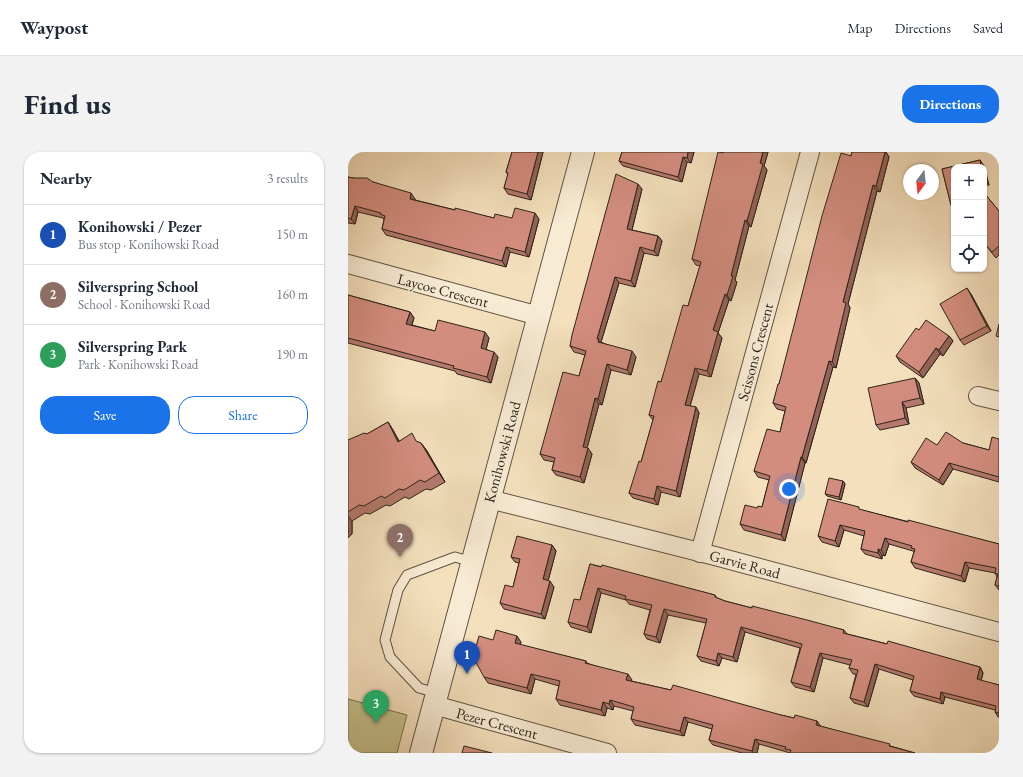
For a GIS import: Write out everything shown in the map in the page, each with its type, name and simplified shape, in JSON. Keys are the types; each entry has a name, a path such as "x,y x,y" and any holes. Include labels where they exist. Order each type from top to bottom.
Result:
{"street":[{"name":"Konihowski Road","path":"421,753 583,152"},
{"name":"Scissons Crescent","path":"700,553 810,152"},
{"name":"Laycoe Crescent","path":"348,264 539,316"},
{"path":"978,396 999,402"},
{"name":"Garvie Road","path":"489,499 999,632"},
{"name":"Pezer Crescent","path":"435,699 607,753"}],"lane":[{"path":"435,699 419,688 390,658 385,640 398,590 406,575 455,557 472,562"}],"shaded area":[{"path":"348,699 407,715 397,753 348,753"}],"building":[{"path":"512,152 538,152 527,194 504,188 508,173 506,172"},
{"path":"622,152 688,152 687,158 683,157 678,177 619,161"},
{"path":"718,152 763,152 760,163 763,164 747,221 745,220 731,276 733,276 727,295 725,294 713,330 718,332 707,371 695,368 685,405 696,407 676,491 657,486 654,499 629,493 639,461 641,462 654,416 649,415 658,381 661,382 683,305 688,306 701,262 692,259"},
{"path":"852,152 885,152 876,186 873,185 843,302 846,303 832,362 829,361 801,457 781,535 740,524 745,505 757,508 758,506 762,507 770,476 754,471 767,429 780,432 786,407 773,403 822,216 841,153 851,156"},
{"path":"980,160 981,164 963,164"},
{"path":"951,167 951,205 942,169"},
{"path":"616,174 638,184 627,229 658,236 654,251 640,247 631,281 615,277 597,339 599,339 598,342 632,351 627,370 607,364 598,399 595,398 583,447 588,448 580,477 552,470 555,458 540,454 563,372 579,376 586,351 570,346"},
{"path":"348,177 367,178 373,182 411,193 410,199 494,218 495,214 512,218 515,208 535,213 525,252 506,247 502,261 382,229 385,216 380,214 381,213 355,206 351,219 348,218"},
{"path":"987,197 999,211 999,246 992,252 987,246"},
{"path":"967,288 987,326 960,340 940,304"},
{"path":"348,295 410,312 406,324 435,331 438,320 485,332 481,348 494,352 487,377 453,368 454,366 348,338"},
{"path":"926,320 949,336 939,350 936,348 919,372 896,356 916,328 919,330"},
{"path":"999,324 999,337 996,336"},
{"path":"915,378 920,398 902,402 905,418 876,425 868,388"},
{"path":"388,422 398,442 412,433 416,441 421,443 439,473 425,482 420,480 404,490 399,489 385,498 381,496 364,506 359,505 348,512 348,440 364,433 367,434"},
{"path":"946,432 963,443 989,450 992,437 999,439 999,477 949,463 939,480 911,462 926,438 937,445"},
{"path":"829,478 843,481 839,497 825,494"},
{"path":"828,499 908,522 908,520 999,544 999,586 995,585 998,574 995,573 996,568 965,562 961,576 911,562 915,549 911,548 912,546 885,538 881,550 878,549 878,553 861,549 865,531 840,525 835,541 818,536"},
{"path":"517,536 552,545 543,579 550,581 541,614 500,603 505,585 513,587 520,559 511,557"},
{"path":"590,564 601,567 602,565 715,595 715,597 725,601 752,608 752,606 844,630 843,633 887,644 888,641 980,667 977,679 999,685 999,713 995,712 996,706 941,692 940,699 910,691 914,676 875,664 864,702 850,698 858,670 849,668 852,660 820,653 810,687 791,682 802,644 741,627 733,657 718,653 716,661 697,656 707,619 664,609 656,637 644,634 652,605 625,599 626,596 598,588 587,627 568,622 574,599 580,600"},
{"path":"496,630 517,636 515,643 586,661 585,663 628,674 626,680 671,690 673,685 781,715 794,718 795,715 817,721 816,725 890,744 889,746 915,753 790,753 791,750 785,749 786,747 755,739 752,751 709,740 713,725 684,717 680,731 631,719 634,707 610,700 609,704 603,702 601,710 556,699 560,681 531,674 527,688 484,677 473,657 479,636 493,640"},
{"path":"464,746 492,753 462,753"}],"place":[{"name":"Silverspring School","path":"400,557"},
{"name":"Konihowski / Pezer","path":"467,674"},
{"name":"Silverspring Park","path":"376,723"}]}
